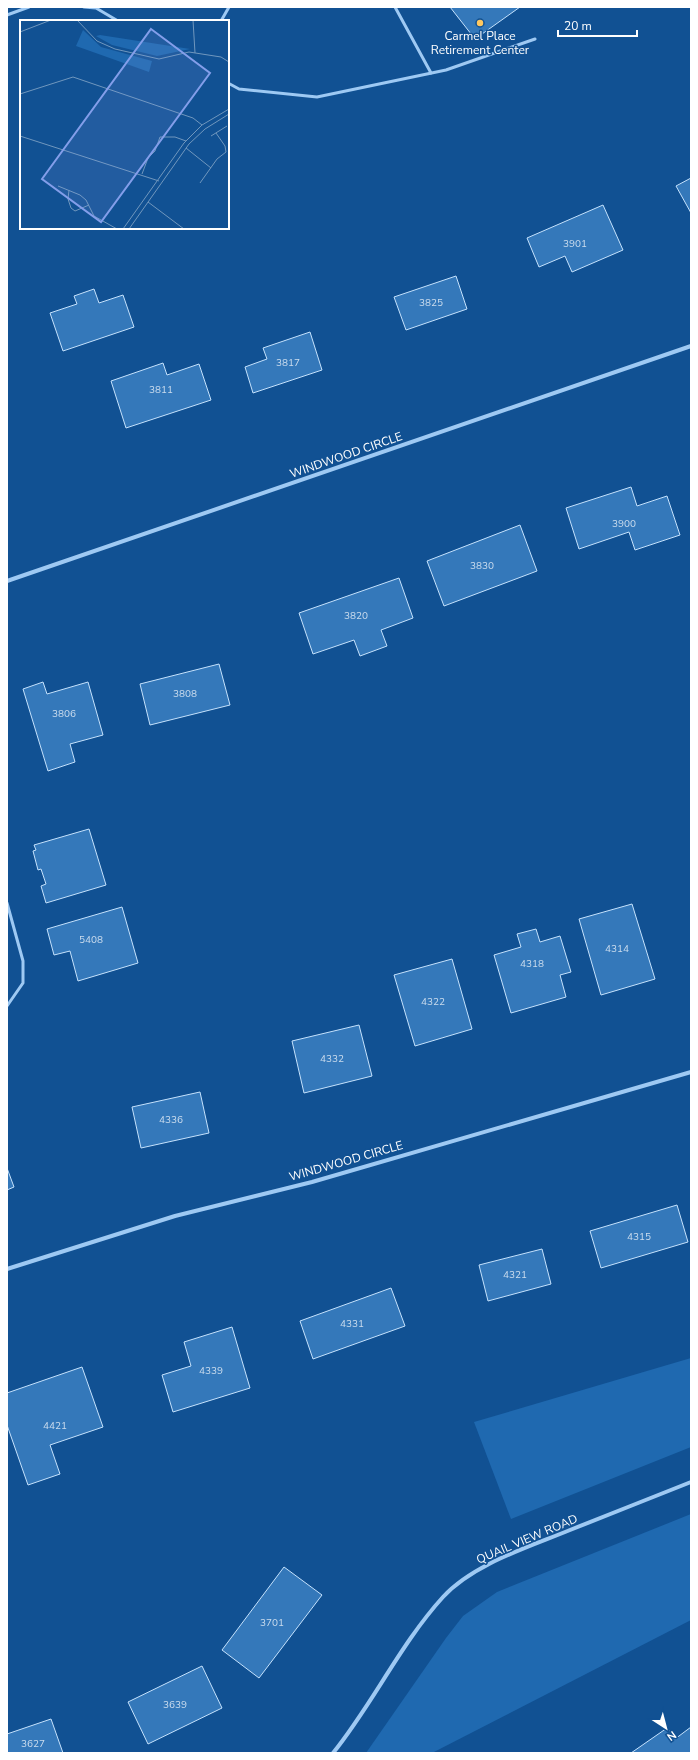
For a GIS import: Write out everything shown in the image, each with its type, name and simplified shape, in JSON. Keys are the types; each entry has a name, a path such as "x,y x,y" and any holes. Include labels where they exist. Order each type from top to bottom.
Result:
{"street":[{"name":"WINDWOOD CIRCLE","path":"7,581 691,346"},
{"name":"WINDWOOD CIRCLE","path":"7,1269 175,1216 312,1182 691,1072"},
{"name":"QUAIL VIEW ROAD","path":"333,1753 424,1621 443,1596 467,1577 485,1566 538,1543 691,1482"}],"lane":[{"path":"7,15 29,7"},
{"path":"84,7 96,8 116,20"},
{"path":"222,20 229,7"},
{"path":"395,7 431,73"},
{"path":"229,84 239,89 317,97 446,70 535,39"},
{"path":"7,903 23,961 22,983 7,1006"}],"shaded area":[{"path":"691,1358 691,1447 511,1519 474,1422"},
{"path":"691,1514 691,1620 432,1753 366,1753 463,1616 497,1592"}],"building":[{"name":"Carmel Place Retirement Center","path":"450,7 520,7 475,39"},
{"path":"691,178 691,213 676,186"},
{"path":"603,205 623,250 572,272 565,256 539,267 527,238"},
{"path":"456,276 467,309 406,330 394,297"},
{"path":"94,289 99,303 123,295 134,327 63,351 50,313 77,304 74,296"},
{"path":"310,332 322,370 253,393 245,367 267,359 263,348"},
{"path":"163,363 167,375 199,364 211,400 126,428 111,381"},
{"path":"631,487 637,506 667,496 680,535 635,550 629,532 579,549 566,508"},
{"path":"520,525 537,571 444,606 427,561"},
{"path":"399,578 413,618 381,630 387,646 360,656 354,640 313,654 299,613"},
{"path":"219,664 230,705 150,725 140,684"},
{"path":"43,682 47,694 88,682 103,735 70,744 75,762 48,771 23,689"},
{"path":"89,829 106,885 46,903 41,886 46,884 41,869 38,870 33,851 36,850 34,845"},
{"path":"632,904 655,979 601,995 579,919"},
{"path":"122,907 138,963 78,981 70,951 54,955 47,929"},
{"path":"536,929 540,942 560,936 571,972 560,975 566,997 511,1013 494,955 521,947 517,934"},
{"path":"452,959 472,1029 415,1046 394,975"},
{"path":"359,1025 372,1076 304,1093 292,1041"},
{"path":"200,1092 209,1133 141,1148 132,1107"},
{"path":"7,1168 14,1187 7,1190"},
{"path":"677,1205 688,1242 601,1268 590,1231"},
{"path":"542,1249 551,1284 488,1301 479,1265"},
{"path":"391,1288 405,1326 313,1359 300,1321"},
{"path":"232,1327 250,1388 173,1412 162,1375 191,1366 184,1342"},
{"path":"82,1367 103,1427 50,1445 60,1474 28,1485 7,1425 7,1393"},
{"path":"284,1567 322,1595 259,1678 222,1650"},
{"path":"202,1666 222,1708 148,1744 128,1702"},
{"path":"51,1719 63,1753 7,1753 7,1734"},
{"path":"691,1727 691,1753 631,1753 667,1728 675,1739"}],"place":[{"name":"Carmel Place Retirement Center","path":"480,23"}]}
